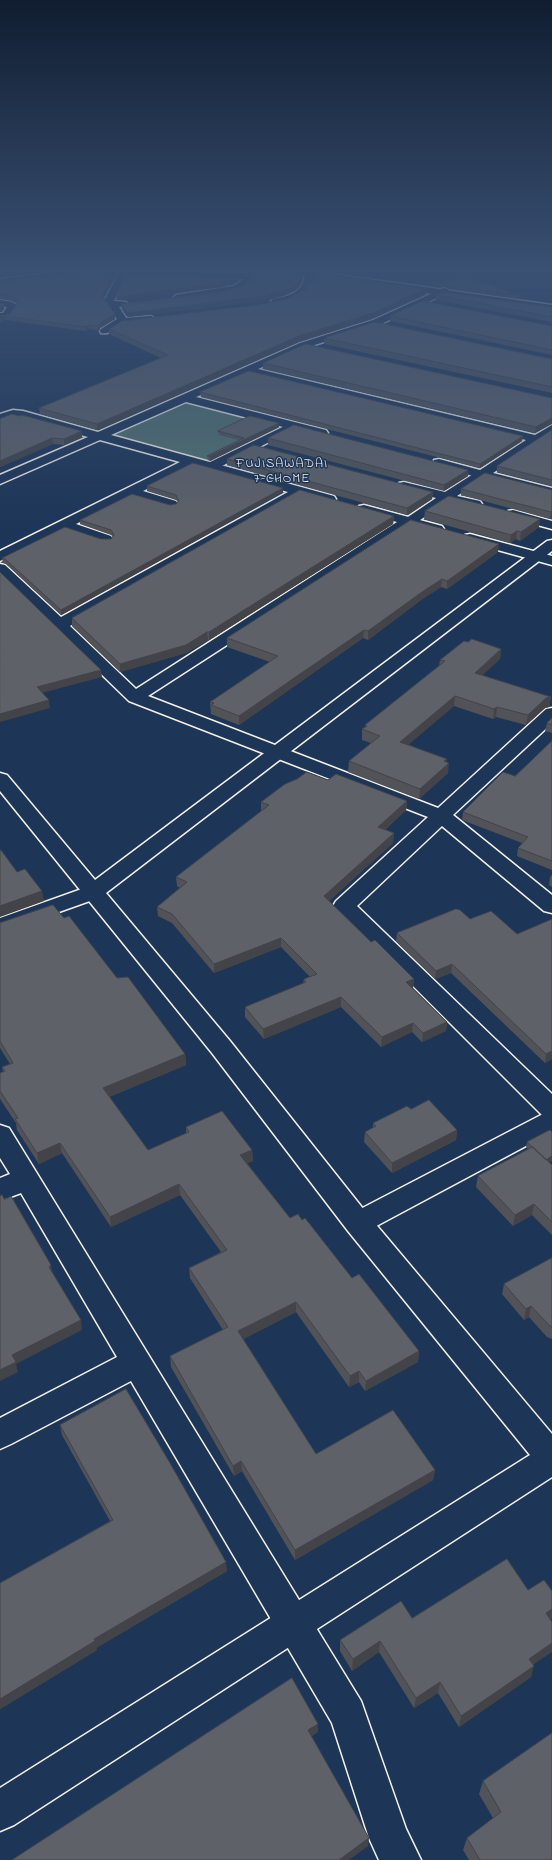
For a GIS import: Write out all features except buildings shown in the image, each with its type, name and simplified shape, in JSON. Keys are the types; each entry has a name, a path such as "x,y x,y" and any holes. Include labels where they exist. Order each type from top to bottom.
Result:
{"street":[{"path":"0,480 276,357"},
{"path":"247,370 537,438"},
{"path":"184,398 330,435"},
{"path":"0,418 13,414 23,414 552,561"},
{"path":"212,466 293,426"},
{"path":"135,697 552,429"},
{"path":"253,446 268,450"},
{"path":"429,460 552,492"},
{"path":"0,557 193,461"},
{"path":"392,482 552,525"},
{"path":"59,625 299,491"},
{"path":"131,492 171,504"},
{"path":"64,525 106,539"},
{"path":"0,926 93,892 552,544"},
{"path":"0,568 135,697 442,816 552,906"},
{"path":"552,713 344,906 552,1109"},
{"path":"0,779 221,1047 358,1223 552,1458 0,1811"},
{"path":"358,1223 552,1121"},
{"path":"0,1135 348,1714 389,1838 401,1860"},
{"path":"0,1190 26,1179"},
{"path":"0,1434 136,1363"}],"green space":[{"path":"184,402 278,426 209,462 112,435"}],"district":[{"name":"FUJISAWADAI 7-CHOME","path":"282,472"}]}
